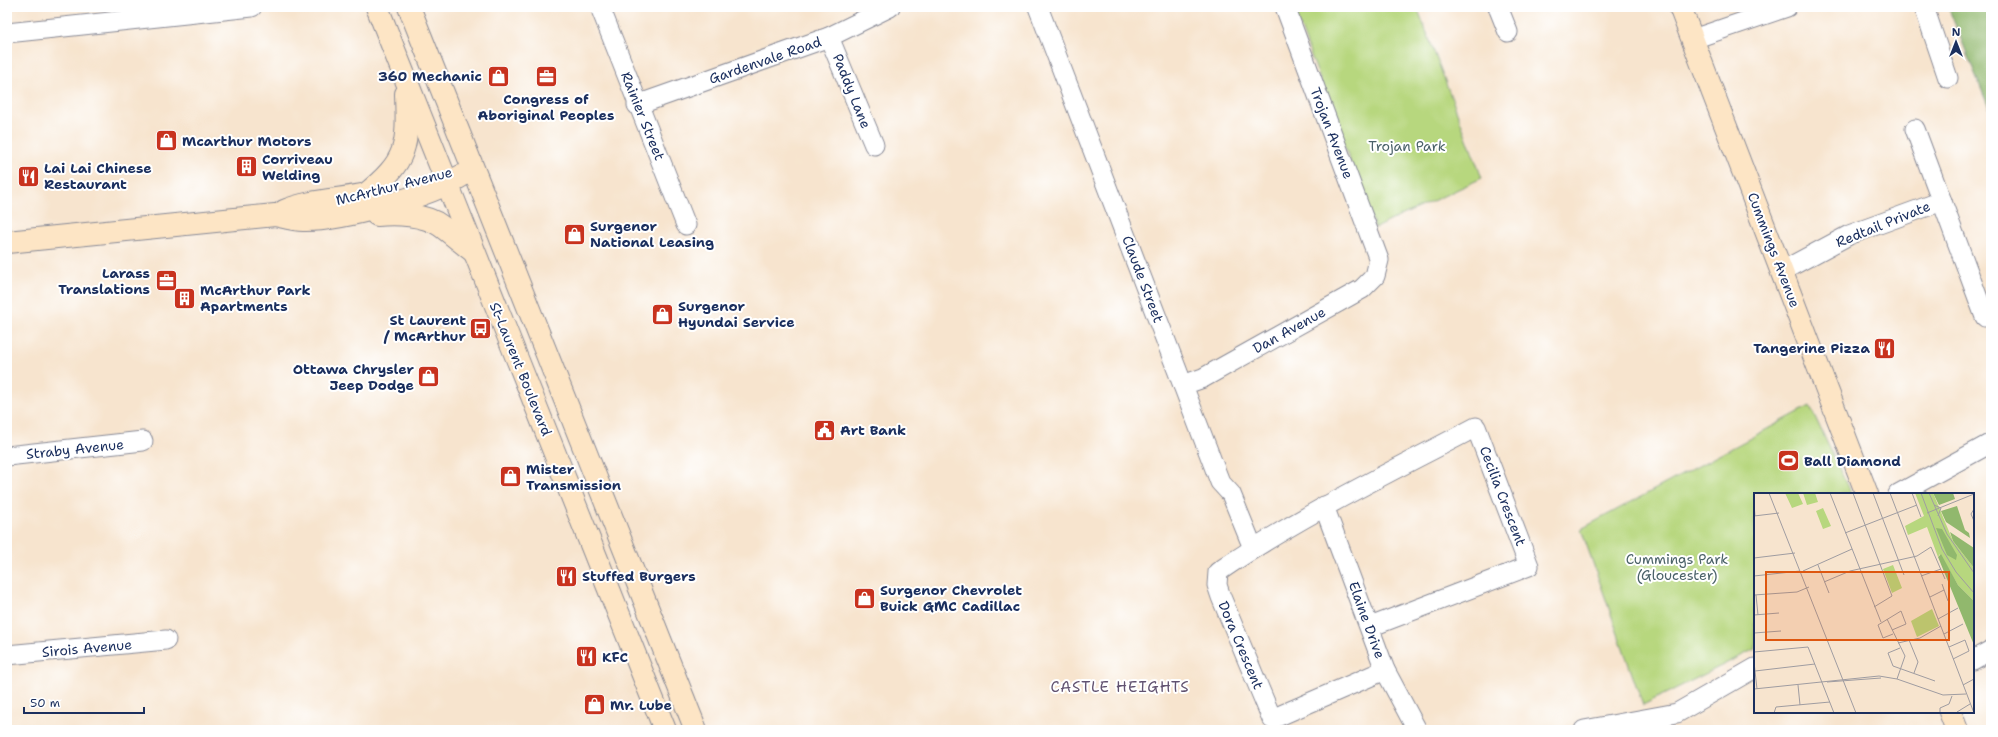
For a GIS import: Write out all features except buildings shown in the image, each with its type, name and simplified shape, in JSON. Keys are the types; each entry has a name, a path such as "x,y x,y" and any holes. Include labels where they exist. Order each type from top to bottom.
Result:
{"main road":[{"name":"St-Laurent Boulevard","path":"377,7 664,730"},
{"path":"410,7 696,730"},
{"name":"Cummings Avenue","path":"1680,7 1867,493"},
{"path":"365,195 390,173 401,157 404,147 407,122 406,82"},
{"name":"McArthur Avenue","path":"7,242 275,215 302,220 344,215 397,201 446,178 474,168"},
{"name":"McArthur Avenue","path":"275,215 297,206 365,195 446,178"},
{"path":"344,215 363,217 394,213 418,217 440,225 447,232 473,250"},
{"path":"1950,713 1957,730"}],"street":[{"path":"7,33 252,7"},
{"name":"Rainier Street","path":"600,7 686,225"},
{"name":"Gardenvale Road","path":"638,105 830,37 890,7"},
{"name":"Claude Street","path":"1038,7 1220,482 1231,494 1253,548"},
{"name":"Trojan Avenue","path":"1284,7 1379,260"},
{"path":"1498,7 1508,32"},
{"path":"1693,39 1787,7"},
{"path":"1924,7 1948,78"},
{"name":"Paddy Lane","path":"830,37 874,145"},
{"name":"Redtail Private","path":"1915,129 1985,317"},
{"name":"Redtail Private","path":"1782,271 1850,235 1942,201"},
{"name":"Dan Avenue","path":"1183,385 1203,378 1362,289 1375,276 1379,260"},
{"name":"Cecilia Crescent","path":"1324,506 1476,427 1529,566 1370,627"},
{"name":"Straby Avenue","path":"7,456 143,441"},
{"path":"1900,493 1991,443"},
{"name":"Dora Crescent","path":"1324,506 1253,548 1218,572 1217,585 1272,719 1385,670"},
{"name":"Elaine Drive","path":"1324,506 1385,670 1417,730"},
{"name":"Sirois Avenue","path":"7,655 166,640"},
{"path":"1974,659 1991,650"},
{"path":"1584,730 1677,713 1754,669"}],"green space":[{"name":"Trojan Park","path":"1293,7 1417,7 1482,178 1375,228"},
{"path":"1948,7 1991,7 1991,113"},
{"name":"Cummings Park (Gloucester)","path":"1810,406 1851,493 1754,493 1754,650 1643,705 1581,529"}],"place":[{"name":"360 Mechanic","path":"498,76"},
{"name":"Congress of Aboriginal Peoples","path":"546,77"},
{"name":"Mcarthur Motors","path":"166,141"},
{"name":"Corriveau Welding","path":"246,167"},
{"name":"Lai Lai Chinese Restaurant","path":"29,176"},
{"name":"Surgenor National Leasing","path":"574,234"},
{"name":"Larass Translations","path":"166,281"},
{"name":"McArthur Park Apartments","path":"184,298"},
{"name":"Surgenor Hyundai Service","path":"663,314"},
{"name":"St Laurent / McArthur","path":"481,328"},
{"name":"Tangerine Pizza","path":"1885,348"},
{"name":"Ottawa Chrysler Jeep Dodge","path":"429,377"},
{"name":"Art Bank","path":"825,430"},
{"name":"Ball Diamond","path":"1788,461"},
{"name":"Mister Transmission","path":"511,477"},
{"name":"Stuffed Burgers","path":"566,576"},
{"name":"Surgenor Chevrolet Buick GMC Cadillac","path":"865,598"},
{"name":"KFC","path":"586,657"},
{"name":"Mr. Lube","path":"595,705"}],"district":[{"name":"CASTLE HEIGHTS","path":"1120,687"}]}
